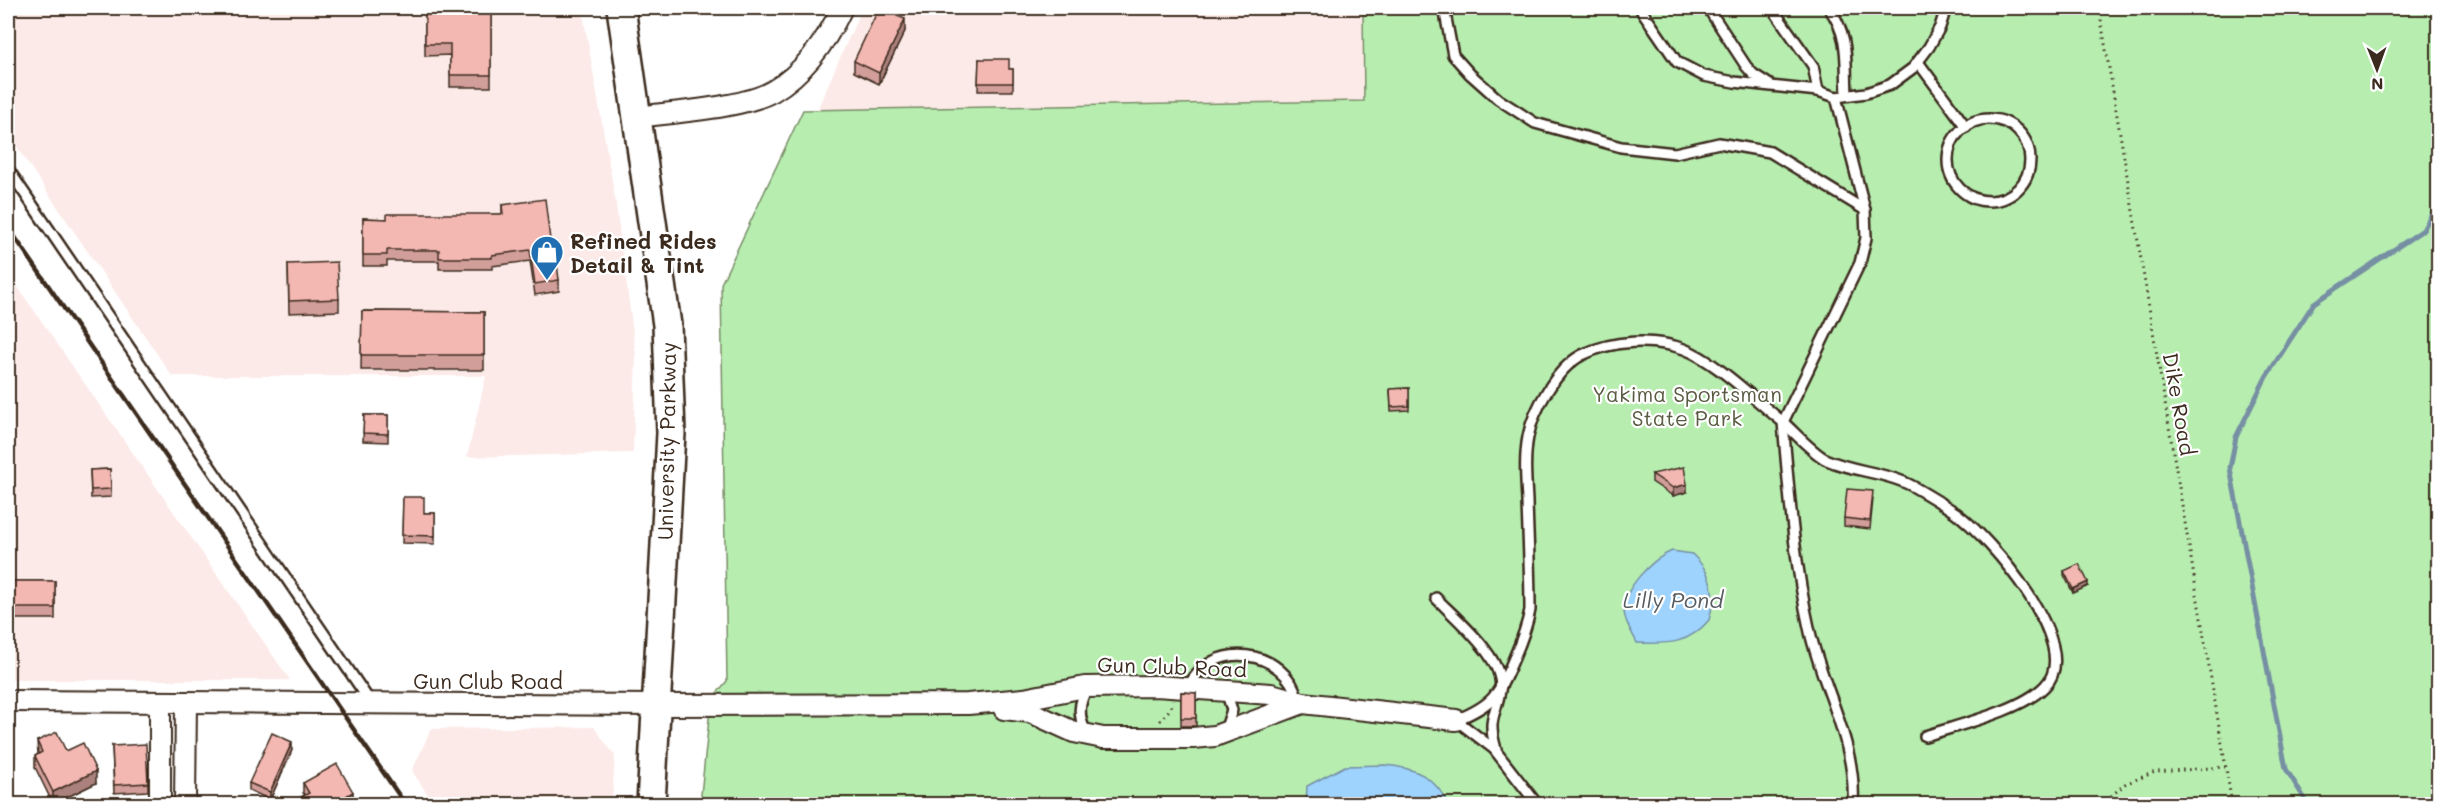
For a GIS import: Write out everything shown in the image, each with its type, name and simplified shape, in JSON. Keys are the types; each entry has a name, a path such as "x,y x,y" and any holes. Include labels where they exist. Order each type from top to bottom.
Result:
{"main road":[{"name":"University Parkway","path":"621,8 668,337 670,433 651,804"}],"street":[{"path":"638,117 743,102 772,92 812,56 829,35 842,8"},
{"name":"Gun Club Road","path":"8,701 656,705 968,704 1024,699 1088,687 1179,688 1271,694 1300,703 1456,720"},
{"path":"160,702 160,804"},
{"path":"185,804 186,702"},
{"name":"Gun Club Road","path":"968,704 1030,712 1074,732 1103,738 1193,738 1223,733 1300,703"}],"lane":[{"path":"1444,8 1454,55 1470,74 1498,99 1535,123 1621,147 1650,151 1675,153 1719,143 1770,152 1865,210"},
{"path":"1640,8 1677,62 1704,76 1818,91 1836,97 1866,93 1890,85 1918,62 1940,27 1946,8"},
{"path":"1708,8 1753,74 1772,86"},
{"path":"1772,8 1813,66 1818,91"},
{"path":"1829,8 1845,36 1847,95"},
{"path":"1918,62 1966,127"},
{"path":"1836,97 1865,210 1866,238 1860,263 1783,422 1792,537 1810,634 1846,741 1854,790 1853,804"},
{"path":"1988,119 2004,121 2017,130 2027,142 2031,158 2028,174 2020,188 2007,197 1991,201 1976,199 1962,190 1952,178 1948,162 1951,146 1966,127 1988,119"},
{"path":"8,169 371,703"},
{"path":"1496,752 1491,735 1492,714 1526,629 1530,610 1526,463 1528,436 1541,402 1554,380 1580,356 1612,345 1650,342 1684,349 1708,361 1825,459 1898,479 1958,514 1999,557 2025,590 2044,621 2053,646 2055,663 2052,677 2045,687 2018,705 1924,736"},
{"path":"1436,598 1485,649 1497,672 1501,689"},
{"path":"1179,688 1210,661 1228,656 1251,657 1272,664 1286,675 1300,703"},
{"path":"1086,734 1079,715 1080,703 1088,687"},
{"path":"1456,720 1476,712 1501,689"},
{"path":"1223,733 1229,724 1232,710 1227,691"},
{"path":"1456,720 1478,735 1496,752 1537,804"}],"path":[{"name":"Dike Road","path":"2098,8 2232,804"},
{"path":"1146,738 1171,708 1179,688"},
{"path":"2102,804 2125,784 2155,772 2226,767"}],"shaded area":[{"path":"8,8 582,8 615,198 636,355 633,453 467,457 486,376 172,376 8,134"},
{"path":"862,8 1363,8 1364,101 817,110"},
{"path":"8,273 290,680 8,680"},
{"path":"594,727 615,756 612,804 434,804 412,771 431,729"}],"green space":[{"name":"Yakima Sportsman State Park","path":"1363,8 2438,8 2438,804 700,804 711,700 727,681 721,284 803,110 1364,101"}],"water":[{"name":"Lilly Pond","path":"1672,551 1692,554 1704,568 1711,584 1713,601 1709,620 1685,639 1668,643 1637,643 1627,624 1624,612 1628,594 1647,568"},
{"path":"1385,765 1406,768 1423,775 1437,787 1449,804 1306,804 1307,786 1345,766"}],"building":[{"path":"425,8 491,8 491,75 450,75 450,44 425,44"},
{"path":"879,8 901,9 897,16 905,19 879,73 854,61"},
{"path":"979,59 1009,59 1009,69 1013,69 1013,83 978,83"},
{"path":"545,199 552,256 556,256 559,280 535,284 530,250 492,255 492,258 439,258 439,250 387,250 387,255 363,255 363,218 387,219 387,214 503,214 502,205"},
{"path":"337,262 339,299 289,301 288,264"},
{"path":"362,311 484,312 484,355 361,355"},
{"path":"1409,388 1409,406 1391,407 1390,389"},
{"path":"364,415 388,415 388,434 363,433"},
{"path":"1684,467 1687,484 1673,488 1652,474"},
{"path":"110,469 111,489 91,490 90,470"},
{"path":"1847,489 1873,491 1870,521 1844,518"},
{"path":"403,497 424,497 424,513 435,513 435,536 402,535"},
{"path":"2079,564 2088,582 2073,589 2064,571"},
{"path":"8,581 55,581 55,608 8,608"},
{"path":"1181,692 1196,693 1196,718 1181,718"},
{"path":"57,732 66,751 83,743 96,771 53,792 35,756 42,752 37,741"},
{"path":"272,733 292,742 270,792 249,783"},
{"path":"146,744 148,783 114,785 112,746"},
{"path":"337,764 353,792 341,799 346,804 299,804 296,800 309,793 303,783"}],"waterway":[{"path":"2308,804 2286,769 2230,468 2236,437 2266,377 2314,303 2423,230 2438,203"}],"railway":[{"path":"8,227 405,804"}],"place":[{"name":"Refined Rides Detail & Tint","path":"547,281"}]}
